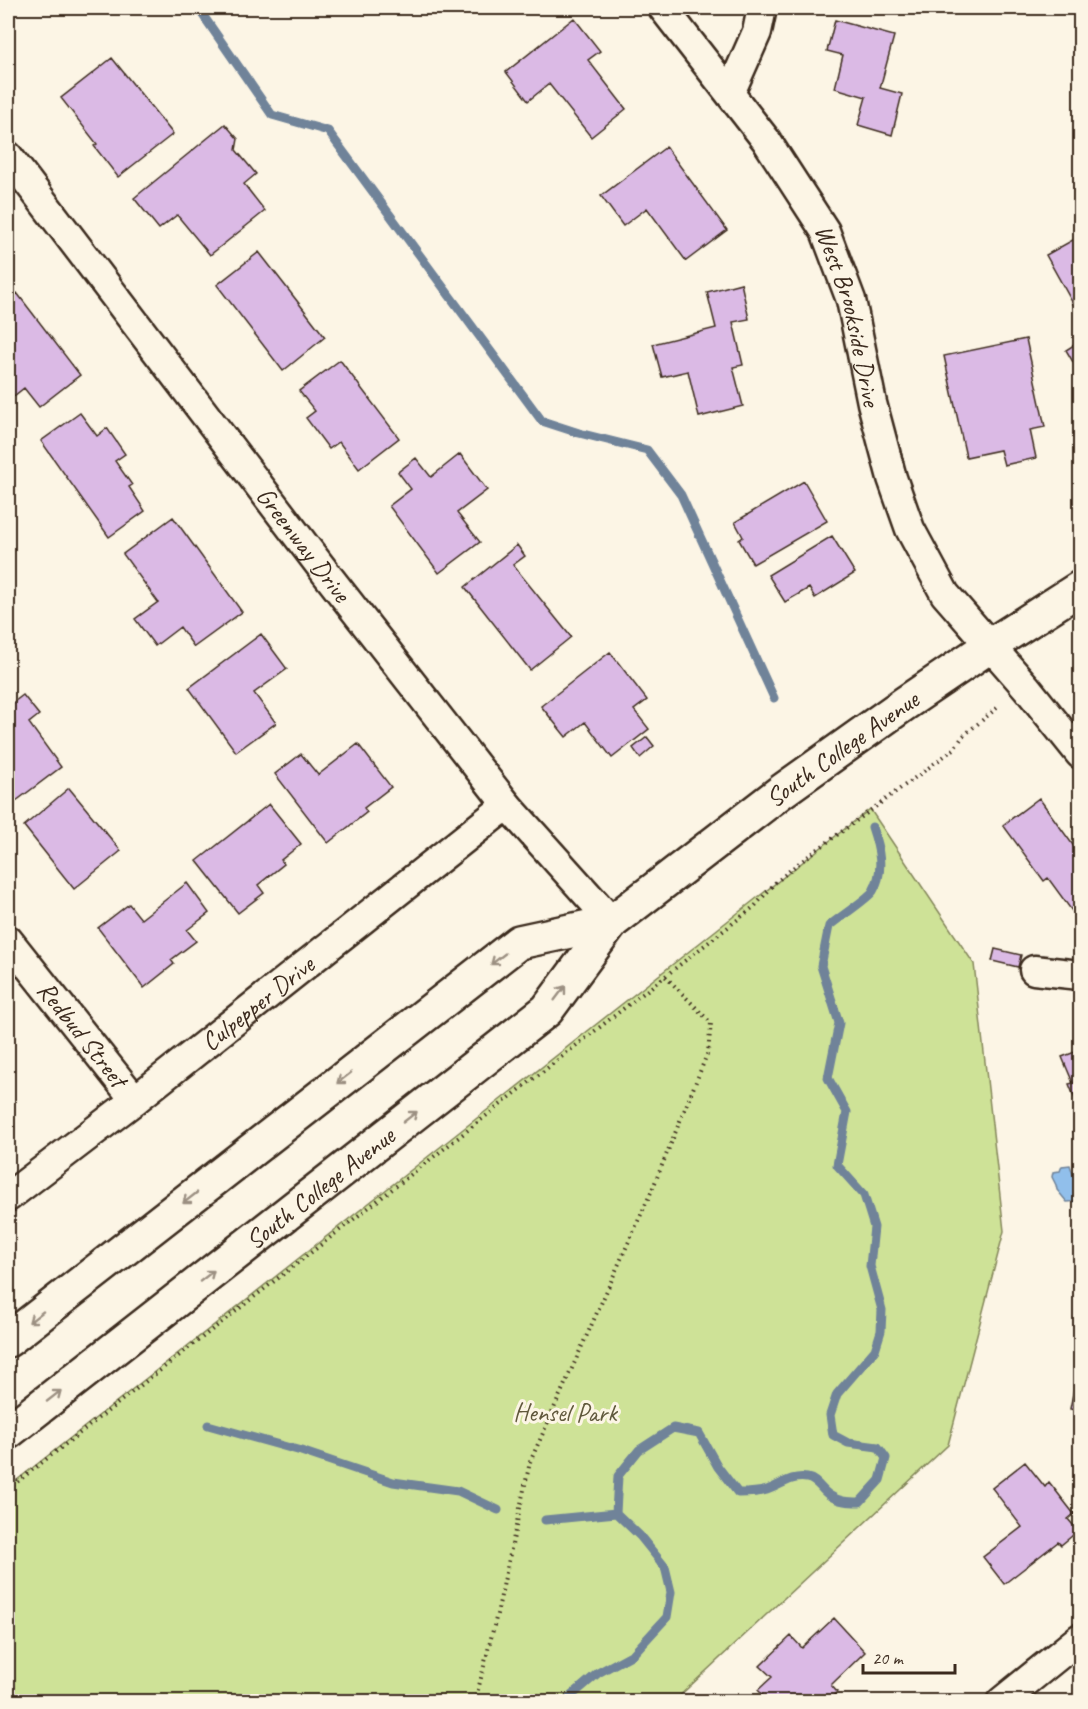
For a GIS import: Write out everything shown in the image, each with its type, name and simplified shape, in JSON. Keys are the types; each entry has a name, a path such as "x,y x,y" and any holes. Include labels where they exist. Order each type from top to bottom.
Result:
{"main road":[{"name":"South College Avenue","path":"8,1432 547,1010 612,922 782,790 991,645 1080,588"},
{"name":"South College Avenue","path":"8,1340 519,942 612,922"}],"street":[{"name":"West Brookside Drive","path":"663,8 766,140 825,231 851,300 875,413 892,478 910,529 945,594 991,645 1080,754"},
{"path":"730,93 757,32 762,8"},
{"name":"Greenway Drive","path":"8,156 328,576 507,805 612,922"},
{"name":"Culpepper Drive","path":"8,1197 135,1100 507,805"},
{"name":"Redbud Street","path":"8,940 135,1100"},
{"path":"1034,970 1080,975"},
{"path":"1001,1701 1080,1638"}],"path":[{"path":"8,1489 755,906 775,883 795,867 954,749 963,736 997,708"},
{"path":"475,1701 498,1614 530,1462 652,1190 708,1052 711,1023 665,976"}],"green space":[{"name":"Hensel Park","path":"870,809 974,964 1004,1231 948,1445 674,1701 8,1701 8,1487"}],"water":[{"path":"1070,1165 1074,1177 1080,1181 1080,1201 1067,1202 1057,1190 1052,1177 1053,1172 1060,1171 1062,1166"}],"building":[{"path":"574,18 600,51 588,60 626,109 591,137 549,84 528,101 506,72"},
{"path":"835,20 894,36 880,88 902,94 892,135 858,125 866,97 835,88 843,55 827,51"},
{"path":"112,58 173,134 118,177 94,146 97,144 61,98"},
{"path":"225,124 238,139 236,150 256,174 244,184 265,211 210,255 177,215 159,229 134,198"},
{"path":"666,147 727,230 686,261 647,208 623,226 601,196"},
{"path":"1080,236 1080,316 1046,255"},
{"path":"259,252 325,337 283,371 217,285"},
{"path":"741,283 749,319 733,322 743,365 733,367 743,406 699,417 688,371 662,377 653,344 716,328 707,292"},
{"path":"17,293 80,375 39,407 24,388 10,399 8,395 8,300"},
{"path":"1026,339 1045,427 1030,430 1036,458 1004,465 1000,450 966,457 944,356"},
{"path":"1080,341 1080,374 1066,350"},
{"path":"340,360 399,438 359,469 339,442 329,449 306,418 315,411 299,391"},
{"path":"80,413 97,436 107,428 125,454 115,461 132,485 129,487 145,511 109,537 41,441"},
{"path":"460,454 487,490 457,513 480,542 439,573 389,506 411,489 398,472 416,458 431,477"},
{"path":"804,481 827,521 753,564 739,540 743,537 735,522"},
{"path":"173,517 242,612 194,647 180,627 155,646 135,619 158,602 123,554"},
{"path":"832,536 855,573 815,598 809,588 785,602 768,575"},
{"path":"517,545 525,556 513,565 571,637 530,670 465,587"},
{"path":"261,634 287,669 254,693 276,723 236,752 189,688"},
{"path":"610,652 647,700 634,710 649,729 612,758 585,722 566,737 541,706"},
{"path":"23,695 39,715 29,723 61,767 16,801 8,790 8,712 12,709 10,705"},
{"path":"647,737 654,746 640,758 633,748"},
{"path":"358,744 391,787 364,808 367,812 328,843 275,774 301,754 318,775"},
{"path":"69,788 121,851 74,889 24,826"},
{"path":"1039,798 1078,852 1075,854 1080,861 1080,904 1072,911 1048,878 1044,881 1003,825"},
{"path":"269,804 301,844 281,860 284,864 258,885 264,893 238,913 197,861"},
{"path":"187,883 209,913 187,930 196,941 171,960 174,964 144,988 98,928 129,904 141,919"},
{"path":"995,949 1021,955 1018,967 992,961"},
{"path":"1080,1050 1080,1111 1069,1084 1073,1083 1062,1057"},
{"path":"1080,1128 1080,1150 1073,1131"},
{"path":"1080,1358 1080,1411 1070,1409"},
{"path":"1025,1462 1045,1487 1049,1482 1074,1514 1068,1519 1078,1531 1061,1545 1058,1542 1004,1584 983,1557 1022,1527 992,1488"},
{"path":"834,1618 865,1652 831,1685 837,1692 827,1702 817,1702 815,1699 812,1702 769,1702 758,1690 772,1677 760,1666 791,1636 802,1648"}],"waterway":[{"path":"198,8 272,115 328,131 542,421 647,450 681,495 774,698"},
{"path":"564,1702 598,1673 633,1654 667,1617 671,1592 665,1567 640,1536 616,1513 618,1476 639,1450 673,1428 699,1433 718,1467 738,1493 763,1491 801,1477 814,1481 826,1493 837,1499 860,1502 880,1480 886,1458 878,1447 848,1443 833,1435 830,1415 837,1394 875,1350 881,1331 882,1310 870,1266 874,1227 864,1195 837,1165 847,1112 828,1078 839,1023 821,966 829,926 870,894 877,883 880,859 872,827"},
{"path":"208,1425 301,1451 393,1482 458,1491 498,1510"},
{"path":"545,1520 616,1513"}]}
